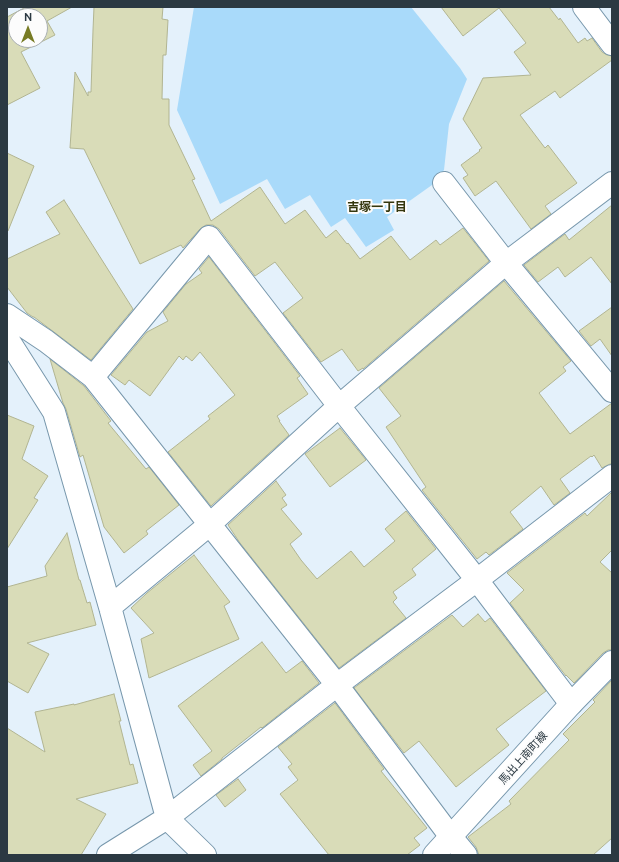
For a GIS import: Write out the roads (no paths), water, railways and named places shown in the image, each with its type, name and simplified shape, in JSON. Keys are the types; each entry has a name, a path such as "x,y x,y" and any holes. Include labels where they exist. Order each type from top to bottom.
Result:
{"street":[{"path":"584,7 612,44"},
{"path":"444,183 506,263 612,391"},
{"path":"110,607 209,525 339,406 506,263 612,183"},
{"path":"93,377 209,237 339,406 477,580 571,704"},
{"path":"7,315 93,377 337,685 466,855"},
{"path":"7,338 54,412 110,607 166,818 205,855"},
{"path":"108,855 166,818 337,685 612,476"},
{"name":"馬出上南町線","path":"434,855 571,704 612,662"}],"district":[{"name":"吉塚一丁目","path":"377,207"}]}
